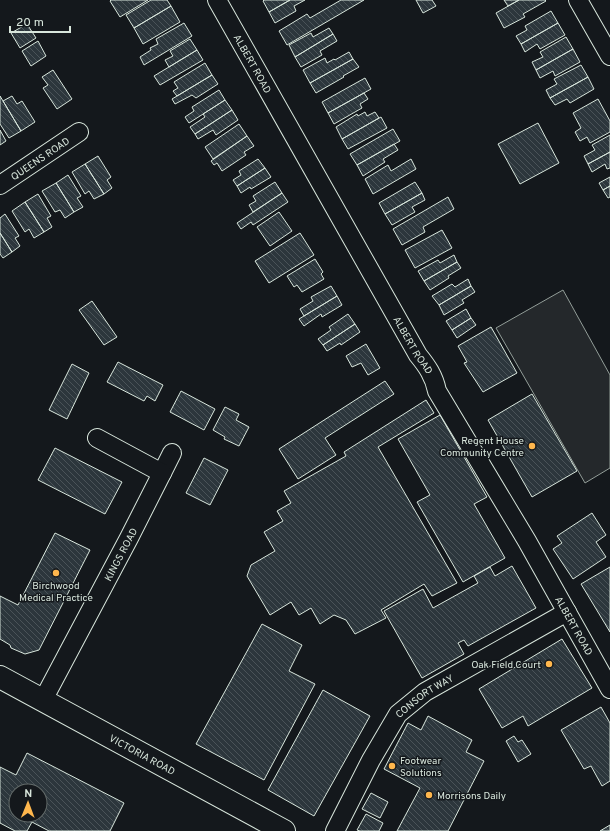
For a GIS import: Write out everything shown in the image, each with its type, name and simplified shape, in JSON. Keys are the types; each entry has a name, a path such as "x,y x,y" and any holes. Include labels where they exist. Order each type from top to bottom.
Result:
{"street":[{"name":"ALBERT ROAD","path":"217,0 418,355 427,365 435,380 437,391 527,540 610,689"},
{"path":"578,0 610,56"},
{"name":"QUEENS ROAD","path":"0,185 79,132"},
{"path":"97,438 162,473"},
{"name":"KINGS ROAD","path":"43,700 130,538 172,453"},
{"name":"CONSORT WAY","path":"335,831 371,760 398,714 425,692 567,612"},
{"name":"VICTORIA ROAD","path":"0,677 284,831"}],"shaded area":[{"path":"563,290 610,375 610,468 585,483 496,328"}],"building":[{"path":"148,0 120,17 110,1"},
{"path":"151,0 167,0 171,6 134,28 126,15"},
{"path":"290,0 269,12 263,1"},
{"path":"290,0 305,0 294,6 296,11 275,23 269,12"},
{"path":"341,0 364,0 287,45 279,31 307,14 310,18"},
{"path":"416,0 432,0 436,6 423,13"},
{"path":"504,0 519,0 508,6"},
{"path":"519,0 546,1 523,14 525,17 504,28 496,13"},
{"path":"171,6 180,22 143,44 134,28"},
{"path":"551,11 558,23 521,44 516,36 527,30 525,26"},
{"path":"184,23 192,36 144,65 140,57 151,50 150,48 158,44 156,39"},
{"path":"558,23 565,35 540,49 537,44 525,52 521,44"},
{"path":"27,24 36,38 20,48 11,33"},
{"path":"329,28 333,34 295,57 289,45 311,33 313,37"},
{"path":"333,34 337,41 320,51 322,55 301,67 295,57"},
{"path":"566,37 573,49 536,70 532,62 543,57 540,52"},
{"path":"190,39 197,50 169,67 165,60 173,56 170,51"},
{"path":"38,41 46,56 31,66 22,51"},
{"path":"573,49 580,62 555,76 553,71 540,78 536,70"},
{"path":"197,50 203,60 160,85 154,76"},
{"path":"349,52 353,59 310,83 303,70 325,58 327,63"},
{"path":"353,59 359,67 316,93 310,83"},
{"path":"205,63 212,75 177,96 173,91 178,88 174,82"},
{"path":"581,65 588,77 550,98 546,90 557,84 554,79"},
{"path":"53,70 72,99 57,109 43,88 48,85 42,77"},
{"path":"212,75 218,84 196,98 192,95 175,104 172,99"},
{"path":"588,77 594,89 570,103 567,99 555,105 550,98"},
{"path":"365,78 371,89 328,113 322,102"},
{"path":"219,90 225,100 189,123 185,117 194,111 192,107"},
{"path":"364,93 368,99 360,104 362,108 334,124 328,113"},
{"path":"0,96 21,131 9,138 0,124"},
{"path":"12,96 17,104 22,101 35,122 21,131 3,101"},
{"path":"598,99 610,121 610,132 590,143 587,137 580,141 575,132 581,128 573,113"},
{"path":"225,100 232,110 195,134 190,127 205,117 203,114"},
{"path":"232,110 238,120 216,135 213,130 198,139 195,134"},
{"path":"365,112 367,116 375,112 379,118 342,139 336,127 357,114 358,116"},
{"path":"381,117 387,128 348,149 342,139"},
{"path":"538,123 559,163 520,184 498,144"},
{"path":"239,124 247,136 213,159 205,147"},
{"path":"393,129 400,141 357,165 350,154"},
{"path":"0,130 6,141 0,145"},
{"path":"610,135 610,152 588,164 584,156 595,150 592,145"},
{"path":"247,136 254,146 244,152 246,155 222,171 217,163 214,165 211,161"},
{"path":"394,144 398,150 383,159 385,162 363,176 357,165"},
{"path":"610,152 610,168 607,169 605,164 592,172 588,164"},
{"path":"98,156 111,177 107,180 112,188 104,194 85,164"},
{"path":"258,159 265,168 237,186 233,180 241,175 239,171"},
{"path":"411,159 416,169 373,194 365,179 388,165 391,171"},
{"path":"85,164 104,194 94,199 89,191 85,194 72,172"},
{"path":"265,168 271,177 241,193 237,186"},
{"path":"68,175 81,196 77,198 83,207 74,212 56,183"},
{"path":"610,177 610,186 603,190 599,183"},
{"path":"275,182 282,193 253,212 249,205 256,201 253,196"},
{"path":"415,182 422,193 385,214 379,203"},
{"path":"56,183 74,212 65,218 60,210 55,212 42,191"},
{"path":"610,186 610,197 608,198 603,190"},
{"path":"282,193 288,202 253,225 251,222 241,229 237,223"},
{"path":"422,193 425,200 412,207 415,212 392,225 385,214"},
{"path":"38,194 51,216 47,218 52,227 44,232 25,202"},
{"path":"448,197 454,209 423,227 425,232 402,245 393,229"},
{"path":"25,202 44,232 34,238 29,229 25,232 12,211"},
{"path":"279,212 292,231 270,246 257,227"},
{"path":"5,214 19,236 15,238 20,246 12,252 0,233 0,218"},
{"path":"442,230 452,248 415,268 405,250"},
{"path":"0,233 12,252 3,258 0,254"},
{"path":"300,233 314,255 269,283 255,261"},
{"path":"454,255 457,262 424,281 418,271 438,260 440,263"},
{"path":"315,259 323,272 321,274 324,279 302,292 297,285 294,287 287,276"},
{"path":"457,262 461,268 448,276 449,278 430,290 424,281"},
{"path":"468,279 471,286 439,305 432,296 452,284 455,287"},
{"path":"331,286 337,296 304,316 300,309 313,301 311,297"},
{"path":"471,286 475,292 462,300 464,303 444,315 439,305"},
{"path":"337,296 342,305 322,317 321,314 304,326 299,319"},
{"path":"92,301 117,337 104,345 79,310"},
{"path":"466,309 471,318 452,330 446,321"},
{"path":"348,314 355,324 323,345 318,339 331,330 329,327"},
{"path":"471,318 476,325 457,338 452,330"},
{"path":"355,324 360,332 341,345 340,343 327,351 323,345"},
{"path":"491,327 517,373 483,392 464,363 467,362 458,346"},
{"path":"366,344 380,368 368,375 361,363 352,367 346,356"},
{"path":"118,362 163,385 155,401 147,396 144,401 107,382"},
{"path":"72,364 89,373 67,419 49,410"},
{"path":"385,381 394,394 325,438 336,455 298,479 279,449"},
{"path":"181,391 215,409 204,430 170,412"},
{"name":"Regent House Community Centre","path":"532,394 577,471 532,497 488,420"},
{"path":"426,400 434,413 378,447 457,583 432,596 424,584 381,610 386,618 355,634 346,620 334,615 320,624 311,608 299,615 291,602 270,615 247,576 251,565 275,551 264,532 283,521 277,511 291,503 284,491 346,456 344,452"},
{"path":"225,407 239,414 236,420 249,427 239,446 224,439 225,437 213,430"},
{"path":"440,415 487,497 474,504 505,558 463,582 417,502 430,495 398,439"},
{"path":"55,448 122,482 105,514 38,480"},
{"path":"204,458 228,470 210,505 186,493"},
{"path":"592,513 606,535 596,542 606,557 573,579 553,549 562,543 557,536"},
{"name":"Birchwood Medical Practice","path":"55,533 90,550 39,650 25,654 11,648 10,645 0,639 0,596 18,605"},
{"path":"512,566 536,608 468,646 464,640 458,643 464,654 422,678 384,611 423,589 433,608 478,583 474,576 490,567 495,576"},
{"path":"610,567 610,632 581,584"},
{"path":"262,624 302,645 289,671 315,684 264,780 196,744"},
{"name":"Oak Field Court","path":"562,639 592,688 528,726 523,716 502,728 479,689"},
{"path":"323,690 370,716 314,816 268,790"},
{"path":"601,707 610,723 610,781 602,786 591,766 584,769 561,730"},
{"path":"428,716 472,740 466,752 484,761 448,831 397,831 420,788 384,769 408,723 421,730"},
{"path":"514,736 518,742 522,740 531,754 518,762 506,741"},
{"path":"27,753 124,803 110,831 49,831 34,823 48,823 48,783 8,783 8,823 31,823 27,831 15,831 0,823 0,767 16,775"},
{"path":"371,793 388,802 380,818 362,809"},
{"path":"366,814 383,823 379,831 357,830"},
{"path":"610,825 610,831 600,831"}],"place":[{"name":"Regent House Community Centre","path":"532,446"},
{"name":"Birchwood Medical Practice","path":"56,573"},
{"name":"Oak Field Court","path":"549,664"},
{"name":"Footwear Solutions","path":"392,766"},
{"name":"Morrisons Daily","path":"429,795"}]}
